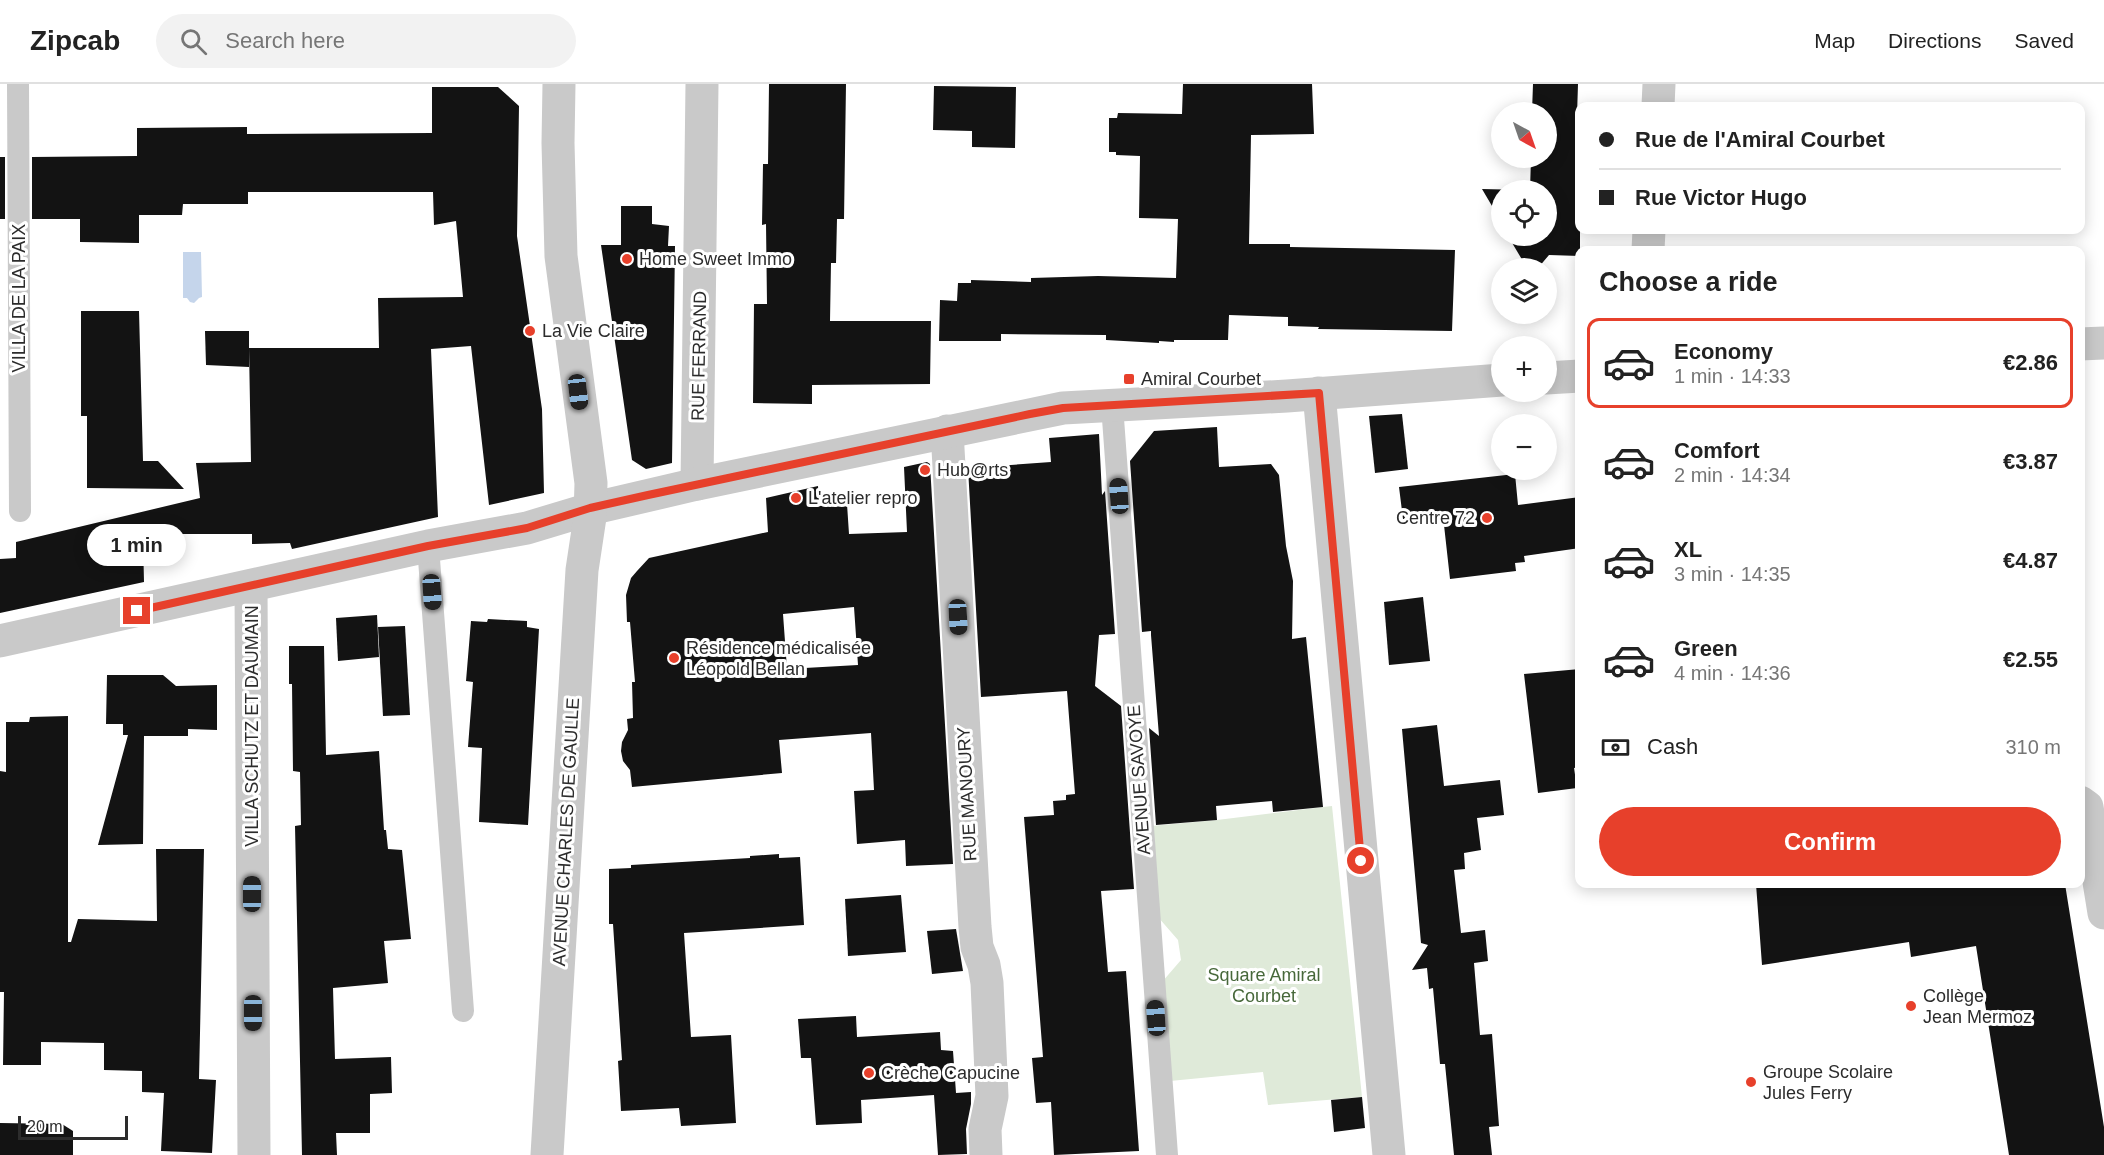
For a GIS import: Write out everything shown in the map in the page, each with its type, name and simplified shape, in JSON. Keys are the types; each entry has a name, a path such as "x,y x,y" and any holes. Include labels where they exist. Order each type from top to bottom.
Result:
{"street":[{"name":"AVENUE CHARLES DE GAULLE","path":"547,1155 582,570 590,508 590,468 580,411 561,256 559,84"},
{"name":"RUE FERRAND","path":"697,484 702,84"},
{"path":"1658,102 1659,84"},
{"path":"2085,345 2104,343"},
{"path":"0,641 428,546 527,528 590,508 697,484 1063,408 1491,381"},
{"path":"1319,393 1389,1155"},
{"name":"RUE MANOURY","path":"947,431 975,927 977,947 984,965 987,994 992,1096 985,1129 987,1155"},
{"name":"VILLA SCHUTZ ET DAUMAIN","path":"251,586 254,1155"},
{"path":"2085,806 2104,913"}],"lane":[{"name":"VILLA DE LA PAIX","path":"18,84 20,511"},
{"name":"AVENUE SAVOYE","path":"1112,405 1167,1155"},
{"path":"428,546 463,1011"}],"green space":[{"name":"Square Amiral Courbet","path":"1332,806 1362,1097 1268,1105 1263,1072 1170,1081 1162,982 1181,960 1178,940 1158,917 1151,826"}],"water":[{"path":"183,252 201,252 202,297 194,303 183,298"}],"building":[{"path":"769,84 846,84 844,219 837,219 836,263 831,263 830,321 931,321 930,384 812,385 812,404 753,403 754,304 767,304 766,224 762,225 763,164 768,164"},
{"path":"1183,84 1312,84 1314,134 1251,135 1249,244 1290,244 1290,247 1455,250 1452,331 1318,329 1319,327 1288,326 1288,317 1229,315 1228,340 1174,340 1174,342 1159,341 1159,343 1106,340 1106,335 1001,334 1001,341 939,341 940,300 957,301 958,283 971,283 971,280 1031,282 1031,278 1098,276 1176,278 1178,219 1139,218 1140,156 1116,155 1116,152 1109,152 1109,118 1117,118 1118,113 1182,114"},
{"path":"1533,84 1578,84 1577,102 1575,102 1575,234 1580,234 1580,246 1575,246 1575,256 1549,255 1546,258 1521,258 1514,246 1557,246 1557,180 1530,180 1531,168 1557,168 1557,102 1532,102"},
{"path":"934,86 1016,87 1015,148 972,147 972,131 933,130"},
{"path":"432,87 498,87 519,106 517,236 542,409 544,493 489,505 471,346 431,349 438,517 292,549 290,543 252,544 252,534 175,534 176,540 143,540 144,582 0,613 0,559 16,558 16,542 200,498 196,463 251,462 249,348 379,348 378,298 463,297 456,221 434,225 433,192 248,192 248,204 183,204 182,215 139,215 139,243 80,242 80,219 32,219 32,157 137,156 137,128 247,127 247,134 432,133"},
{"path":"0,157 5,157 5,219 0,219"},
{"path":"1482,189 1491,189 1491,204"},
{"path":"621,206 652,206 652,224 669,226 668,246 675,246 672,463 646,469 632,460 601,245 621,245"},
{"path":"81,311 139,311 143,461 158,461 184,489 87,488 87,416 81,416"},
{"path":"205,331 249,331 249,367 206,365"},
{"path":"1402,414 1408,469 1375,473 1369,416"},
{"path":"1217,427 1219,467 1271,464 1279,475 1286,546 1293,581 1292,639 1306,637 1323,807 1273,812 1272,801 1216,806 1217,820 1156,825 1149,728 1159,736 1151,631 1142,632 1130,461 1154,431"},
{"path":"1099,434 1102,495 1105,491 1115,634 1099,635 1095,686 1121,706 1134,889 1101,891 1108,972 1126,971 1139,1151 1054,1155 1051,1102 1036,1103 1032,1058 1043,1057 1024,817 1054,815 1053,801 1066,800 1066,795 1075,794 1067,691 981,697 968,468 1051,462 1049,438"},
{"path":"927,462 930,464 953,864 906,866 905,840 857,844 854,791 874,790 871,733 779,740 782,773 632,787 630,770 623,761 621,751 622,742 628,730 627,719 633,718 632,682 635,682 626,595 631,578 649,558 768,532 766,498 818,486 819,506 847,504 849,534 907,532 904,467","holes":["854,607 858,665 787,669 783,614"]},
{"path":"1491,477 1491,480 1516,480 1518,505 1575,498 1575,549 1524,556 1525,562 1515,563 1516,571 1450,579 1443,516 1403,519 1399,487"},
{"path":"1423,597 1430,661 1389,665 1384,602"},
{"path":"377,615 379,657 338,661 336,618"},
{"path":"488,619 527,621 527,627 539,629 528,825 479,822 482,748 468,747 473,682 466,681 471,621 487,622"},
{"path":"405,626 410,715 383,716 378,627"},
{"path":"289,646 324,646 326,755 379,751 384,830 386,830 388,849 402,850 411,939 384,941 388,983 333,988 335,1059 391,1057 392,1093 370,1094 370,1133 336,1133 337,1155 302,1155 295,826 301,825 300,772 293,771"},
{"path":"1575,669 1575,788 1538,793 1524,674"},
{"path":"107,675 163,675 176,686 217,685 217,730 188,729 188,736 144,736 143,844 98,845 128,735 123,735 123,724 106,724"},
{"path":"68,716 68,942 71,942 78,919 157,921 156,849 204,849 199,1079 216,1080 212,1153 161,1151 164,1093 142,1092 142,1071 104,1070 104,1043 41,1042 41,1065 3,1065 4,992 0,992 0,771 6,772 6,722 29,722 30,717"},
{"path":"1437,725 1444,786 1500,780 1504,815 1477,818 1481,850 1464,853 1465,869 1454,870 1461,933 1485,930 1488,961 1474,963 1480,1035 1492,1034 1499,1126 1489,1127 1492,1155 1454,1155 1445,1064 1440,1064 1433,988 1429,989 1427,968 1412,970 1428,945 1421,943 1402,729"},
{"path":"779,854 779,858 800,857 804,925 684,933 691,1037 731,1035 736,1123 681,1126 679,1108 621,1111 618,1061 622,1060 613,924 609,924 609,869 631,868 631,865 750,858 750,856"},
{"path":"1756,888 2066,888 2104,1127 2104,1155 2009,1155 1976,946 1911,957 1909,942 1762,965"},
{"path":"901,895 906,952 848,956 845,899"},
{"path":"956,929 963,971 932,974 927,931"},
{"path":"856,1016 857,1037 940,1032 941,1050 953,1051 956,1093 971,1092 966,1129 967,1154 938,1155 934,1095 861,1100 862,1123 816,1125 811,1058 801,1058 798,1019"},
{"path":"1362,1097 1365,1128 1334,1132 1331,1100"},
{"path":"0,1123 62,1124 73,1131 73,1155 0,1155"}],"place":[{"name":"Home Sweet Immo","path":"627,259"},
{"name":"La Vie Claire","path":"530,331"},
{"name":"Amiral Courbet","path":"1129,379"},
{"name":"Hub@rts","path":"925,470"},
{"name":"L'atelier repro","path":"796,498"},
{"name":"Centre 72","path":"1487,518"},
{"name":"Résidence médicalisée Léopold Bellan","path":"674,658"},
{"name":"Collège Jean Mermoz","path":"1911,1006"},
{"name":"Crèche Capucine","path":"869,1073"},
{"name":"Groupe Scolaire Jules Ferry","path":"1751,1082"}],"route":[{"path":"137,611 428,546 527,528 590,508 648,495 1030,414 1063,408 1319,393 1361,861"}]}
